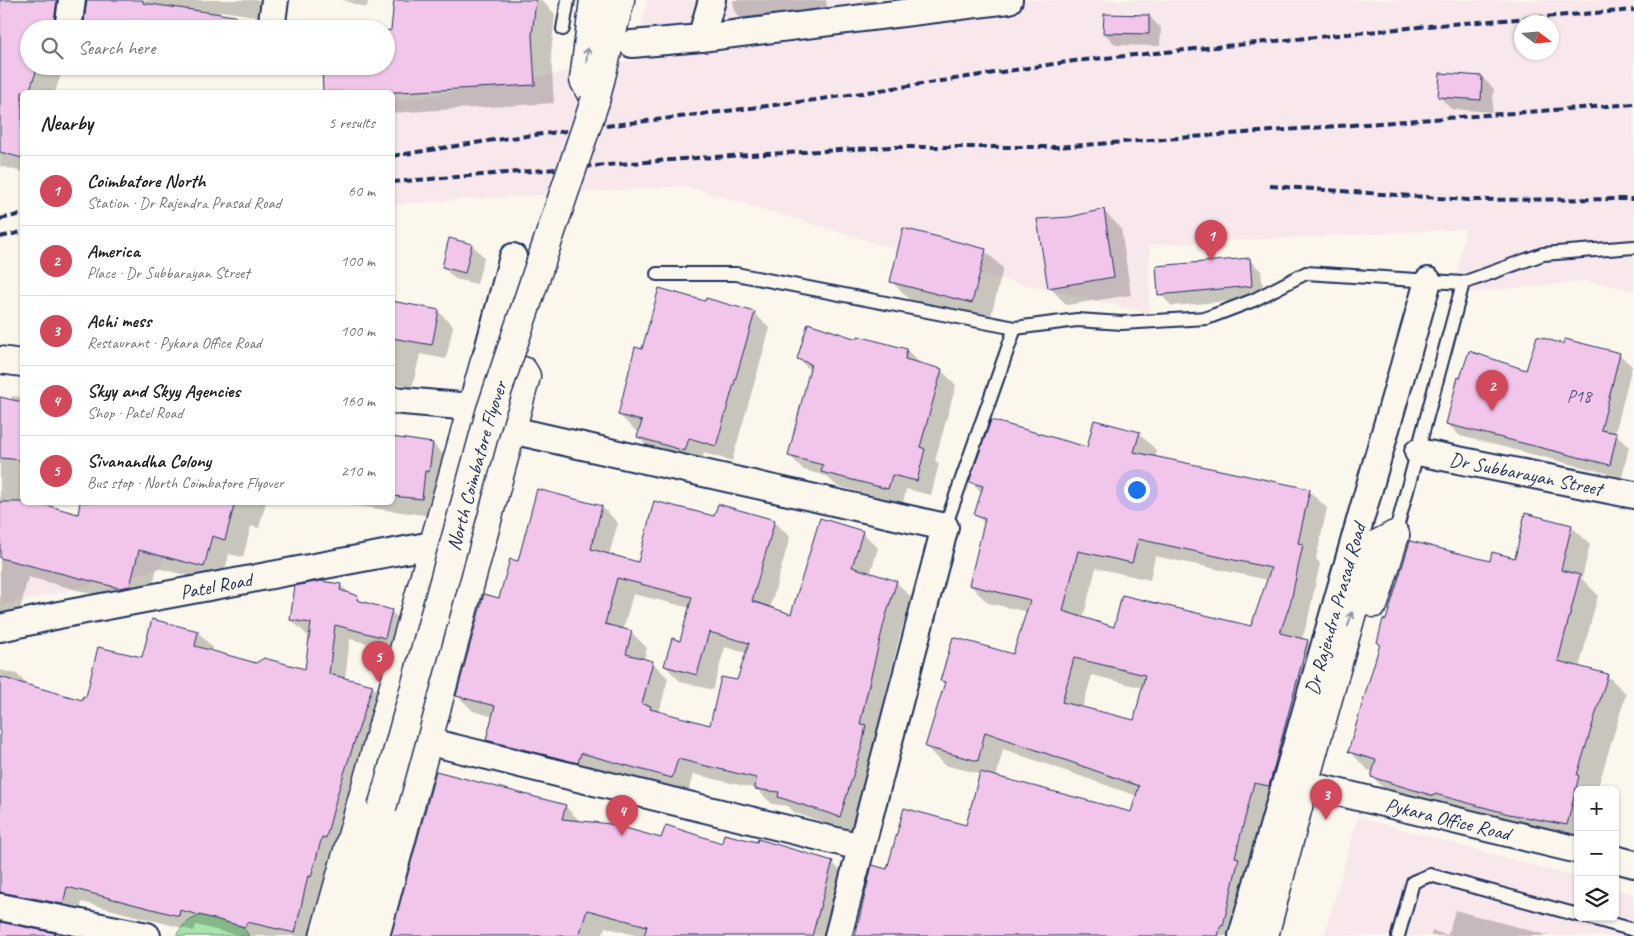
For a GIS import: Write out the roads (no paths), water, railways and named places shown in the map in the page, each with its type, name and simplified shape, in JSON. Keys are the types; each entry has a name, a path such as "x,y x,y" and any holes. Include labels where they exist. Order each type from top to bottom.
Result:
{"street":[{"path":"69,20 72,0"},
{"path":"273,20 276,0"},
{"path":"594,0 584,80 595,102"},
{"name":"North Coimbatore Flyover","path":"347,936 490,413 595,102 620,0"},
{"path":"701,38 712,0"},
{"path":"632,44 701,38 1009,0"},
{"path":"324,936 513,258"},
{"name":"Dr Rajendra Prasad Road","path":"1242,936 1428,281"},
{"path":"0,360 20,363"},
{"path":"375,936 526,374 523,371 485,360"},
{"path":"395,400 471,407"},
{"path":"511,430 946,527 838,936"},
{"name":"Dr Subbarayan Street","path":"1418,452 1634,495"},
{"path":"1264,936 1311,786 1395,535"},
{"name":"Patel Road","path":"0,628 59,614 432,545"},
{"path":"426,741 861,847"},
{"path":"1281,936 1311,786"},
{"name":"Pykara Office Road","path":"1311,786 1574,849"},
{"path":"1619,860 1634,864"},
{"path":"0,907 147,936"}],"lane":[{"path":"562,29 568,0"},
{"path":"657,274 736,274 1015,328 1077,320 1122,323 1207,318 1254,300 1306,273 1463,283 1543,254 1634,247"},
{"path":"1395,535 1463,283"},
{"path":"946,527 1015,328"},
{"path":"1398,936 1413,882 1430,875 1574,914"},
{"path":"1602,921 1634,930"}],"railway":[{"path":"395,156 494,140 815,100 1074,61 1438,25 1634,10"},
{"path":"395,182 696,158 892,147 1057,147 1634,104"},
{"path":"1270,186 1467,200 1634,199"},
{"path":"0,219 20,214"},
{"path":"0,237 20,232"}],"place":[{"name":"Coimbatore North","path":"1211,261"},
{"name":"America","path":"1492,411"},
{"name":"Sivanandha Colony","path":"378,682"},
{"name":"Achi mess","path":"1326,820"},
{"name":"Skyy and Skyy Agencies","path":"622,836"}]}
